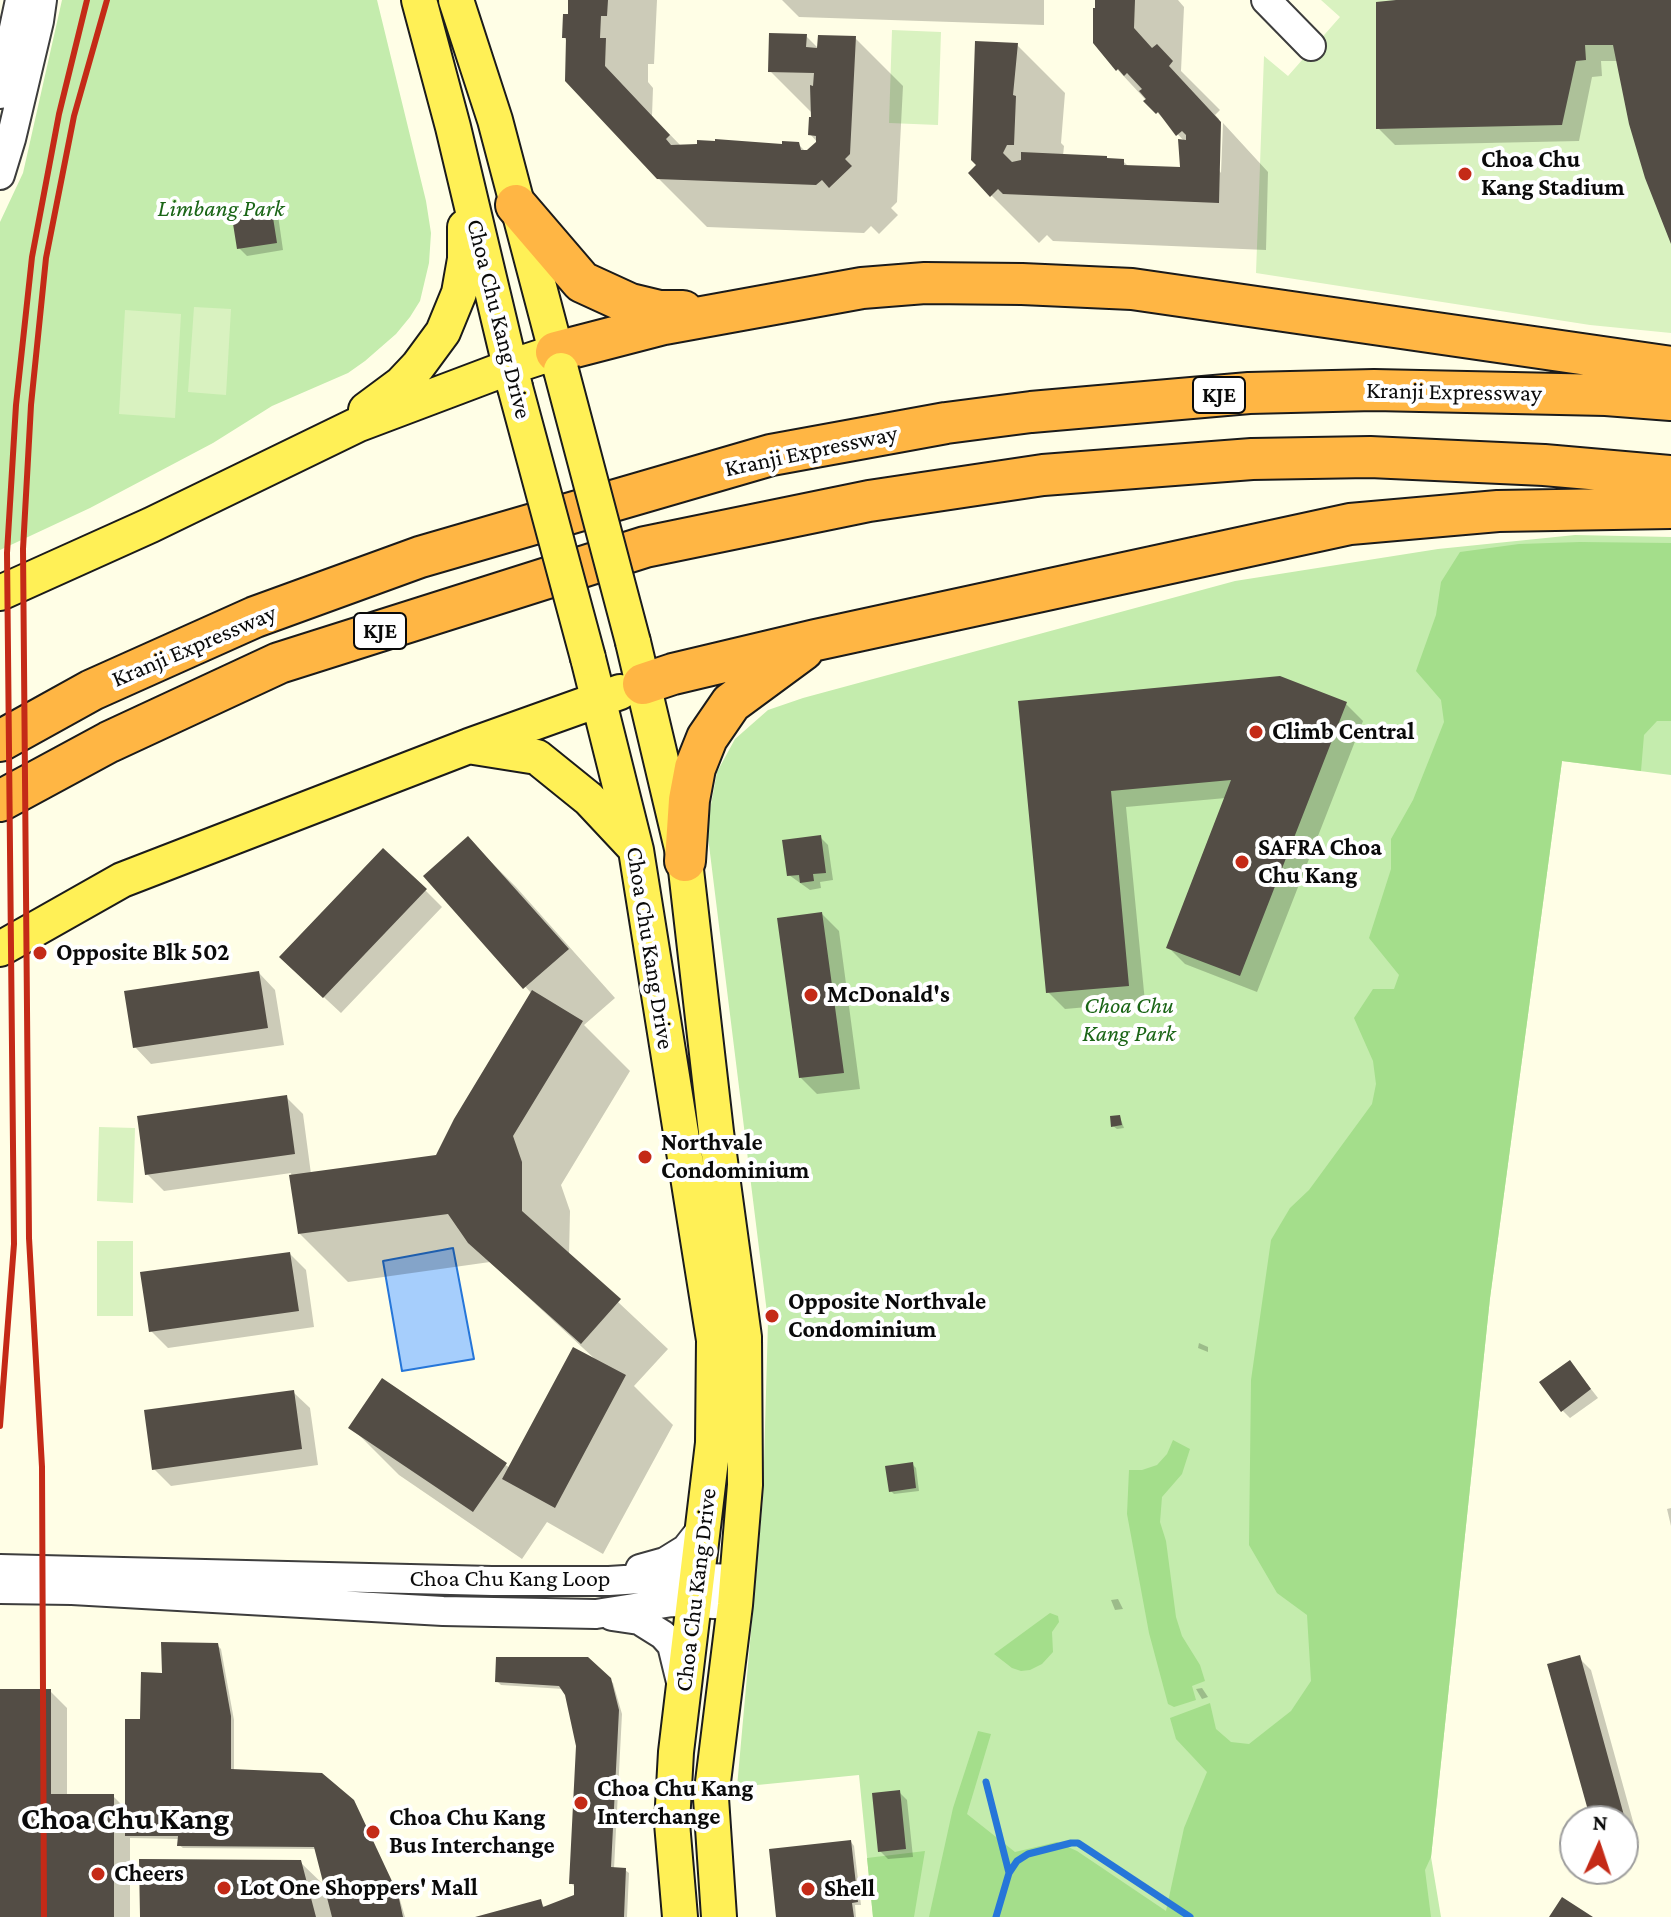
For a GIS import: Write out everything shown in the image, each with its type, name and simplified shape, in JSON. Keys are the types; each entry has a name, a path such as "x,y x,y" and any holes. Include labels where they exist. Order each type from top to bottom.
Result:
{"highway":[{"path":"516,205 582,282 630,304 659,311 734,310"},
{"path":"558,361 664,324 862,288 925,283 1132,289 1671,367"},
{"name":"Kranji Expressway","path":"0,741 92,690 255,617 420,557 771,455 946,423 1031,412 1249,393 1374,390 1606,395 1671,400"},
{"name":"Kranji Expressway","path":"0,801 109,742 279,663 645,547 869,501 1043,475 1252,459 1370,457 1544,465 1671,476"},
{"path":"643,684 816,640 1350,524 1498,511 1671,508"},
{"path":"685,861 689,800 695,768 707,738 731,703 816,640"}],"main road":[{"name":"Choa Chu Kang Drive","path":"419,0 636,850 714,1340 713,1443 676,1752 672,1823 680,1917"},
{"name":"Choa Chu Kang Drive","path":"456,0 495,120 633,642 685,861 716,1132 744,1337 745,1485 736,1592 711,1798 719,1917"},
{"path":"359,424 363,412 401,384 418,366 448,322 459,293 465,259 465,178"},
{"path":"0,593 151,525 359,424 558,361"},
{"path":"0,949 122,880 469,746 643,684"},
{"path":"469,746 537,757 589,799 636,850"},
{"path":"672,1823 686,1802 711,1798"}],"street":[{"path":"0,94 20,0"},
{"path":"0,175 15,124 42,0"},
{"path":"1266,0 1311,46"},
{"path":"609,1581 665,1562 686,1549 704,1526"},
{"name":"Choa Chu Kang Loop","path":"0,1569 281,1588 443,1611 596,1614 672,1602 696,1591"},
{"name":"Choa Chu Kang Loop","path":"0,1589 281,1588 492,1581 609,1581 696,1591 736,1592"},
{"path":"596,1614 639,1620 663,1635 672,1645 684,1694"}],"green space":[{"name":"Limbang Park","path":"62,0 377,0 426,201 431,233 429,263 420,301 410,317 396,334 348,373 272,406 213,443 90,508 0,550 0,222 23,173"},
{"name":"Choa Chu Kang Stadium","path":"1321,0 1671,0 1671,333 1590,325 1256,273 1264,56 1288,76 1340,17"},
{"path":"892,30 941,32 938,125 889,123"},
{"path":"194,307 231,309 226,395 188,392"},
{"path":"125,310 181,314 175,418 119,414"},
{"name":"Choa Chu Kang Park","path":"1575,535 1671,537 1671,775 1562,761 1490,1298 1431,1857 1441,1917 873,1917 859,1775 737,1787 763,1498 768,1321 708,837 717,772 735,739 768,710 803,698 1235,581 1438,549"},
{"path":"1671,543 1671,721 1657,721 1644,735 1641,771 1562,761 1490,1298 1431,1857 1425,1870 1431,1917 929,1917 953,1808 978,1731 991,1734 967,1814 1015,1852 1057,1842 1077,1851 1166,1911 1184,1828 1207,1772 1176,1739 1170,1718 1210,1703 1216,1729 1231,1742 1249,1744 1291,1711 1311,1681 1307,1615 1277,1593 1249,1545 1251,1380 1271,1240 1290,1208 1309,1190 1372,1104 1376,1084 1373,1061 1354,1018 1373,989 1394,989 1399,975 1369,938 1391,869 1391,839 1413,800 1444,722 1441,700 1416,671 1436,615 1441,582 1460,552 1519,544"},
{"path":"99,1127 135,1128 133,1203 97,1201"},
{"path":"97,1241 133,1241 133,1316 97,1316"},
{"path":"1173,1440 1190,1449 1182,1474 1162,1497 1160,1522 1166,1541 1176,1617 1205,1681 1192,1686 1196,1700 1174,1707 1168,1704 1149,1633 1127,1514 1129,1470 1157,1465 1167,1454"},
{"path":"1050,1613 1058,1616 1059,1622 1052,1632 1053,1652 1042,1664 1021,1671 994,1654"},
{"path":"925,1851 914,1917 873,1917 867,1858"}],"water":[{"path":"453,1248 474,1359 402,1371 383,1261"}],"building":[{"path":"568,0 608,0 607,16 601,16 600,38 606,38 605,66 670,135 666,139 671,145 697,144 697,140 715,139 782,144 782,141 799,142 801,150 807,150 816,142 816,136 808,135 810,85 813,86 814,73 768,72 769,33 807,34 806,47 817,48 818,35 856,36 850,154 845,159 852,166 829,188 822,180 816,185 657,179 565,81 566,38 562,38 563,14 568,14"},
{"path":"1095,0 1135,0 1134,28 1152,48 1157,44 1173,61 1169,66 1221,122 1219,203 1003,194 998,189 990,197 968,173 976,165 971,160 975,41 1018,43 1013,95 1016,96 1014,145 1007,145 1003,153 1012,162 1021,160 1021,152 1107,156 1124,159 1124,165 1180,167 1178,139 1186,140 1186,135 1182,131 1176,136 1158,112 1156,114 1143,101 1146,99 1139,91 1142,89 1127,73 1124,76 1118,69 1116,71 1093,43"},
{"path":"1671,0 1671,244 1645,178 1629,124 1613,45 1585,45 1586,60 1576,61 1562,125 1376,129 1376,2"},
{"path":"271,205 277,243 237,249 231,211"},
{"name":"SAFRA Choa Chu Kang","path":"1280,676 1347,702 1240,976 1166,948 1231,780 1111,791 1129,986 1046,993 1018,701"},
{"path":"821,835 826,873 813,874 814,881 800,883 799,875 787,876 782,840"},
{"path":"468,836 569,949 523,989 423,876"},
{"path":"383,848 427,889 323,998 279,957"},
{"name":"McDonald's","path":"822,912 844,1073 799,1078 777,918"},
{"path":"259,971 268,1028 133,1048 124,991"},
{"path":"532,990 583,1021 513,1136 522,1162 522,1211 621,1299 581,1344 468,1243 448,1214 298,1234 289,1175 436,1155 454,1119"},
{"path":"287,1095 295,1154 145,1175 137,1116"},
{"path":"1120,1115 1122,1125 1111,1127 1110,1116"},
{"path":"290,1252 299,1311 149,1332 140,1272"},
{"path":"573,1347 626,1375 555,1508 502,1479"},
{"path":"1570,1360 1591,1389 1561,1412 1539,1382"},
{"path":"382,1378 507,1463 473,1512 348,1428"},
{"path":"294,1390 302,1449 152,1470 144,1410"},
{"path":"913,1462 916,1488 889,1492 885,1466"},
{"path":"161,1642 218,1643 231,1716 231,1769 322,1773 354,1800 398,1894 403,1917 332,1917 314,1847 177,1846 178,1836 125,1836 125,1719 140,1719 141,1672 162,1673"},
{"path":"1580,1655 1621,1805 1587,1805 1547,1664"},
{"path":"496,1657 588,1657 611,1678 619,1710 611,1867 626,1868 624,1917 475,1917 541,1899 543,1907 574,1895 574,1884 569,1884 576,1746 565,1695 559,1686 495,1682"},
{"path":"0,1689 51,1689 51,1794 114,1794 114,1917 0,1917"},
{"path":"900,1790 906,1849 878,1852 872,1793"},
{"path":"851,1840 858,1902 852,1903 854,1917 776,1917 769,1849"},
{"name":"Lot One Shoppers' Mall","path":"139,1859 301,1860 316,1917 140,1917"},
{"path":"1562,1897 1593,1917 1549,1917"}],"waterway":[{"path":"986,1782 1009,1873"},
{"path":"996,1917 1009,1873 1017,1861 1028,1854 1071,1843 1078,1843 1190,1917"}],"railway":[{"path":"0,1426 14,1244 7,553 16,405 32,257 59,114 87,0"},
{"path":"44,1917 42,1467 29,1238 23,549 31,405 46,258 74,116 107,0"}],"place":[{"name":"Choa Chu Kang Stadium","path":"1465,174"},
{"name":"Climb Central","path":"1256,732"},
{"name":"SAFRA Choa Chu Kang","path":"1242,862"},
{"name":"Opposite Blk 502","path":"40,953"},
{"name":"McDonald's","path":"811,995"},
{"name":"Northvale Condominium","path":"645,1157"},
{"name":"Opposite Northvale Condominium","path":"772,1316"},
{"name":"Choa Chu Kang Interchange","path":"581,1803"},
{"name":"Choa Chu Kang Bus Interchange","path":"373,1832"},
{"name":"Cheers","path":"98,1874"},
{"name":"Lot One Shoppers' Mall","path":"224,1888"},
{"name":"Shell","path":"808,1889"}],"district":[{"name":"Choa Chu Kang","path":"125,1819"}]}
